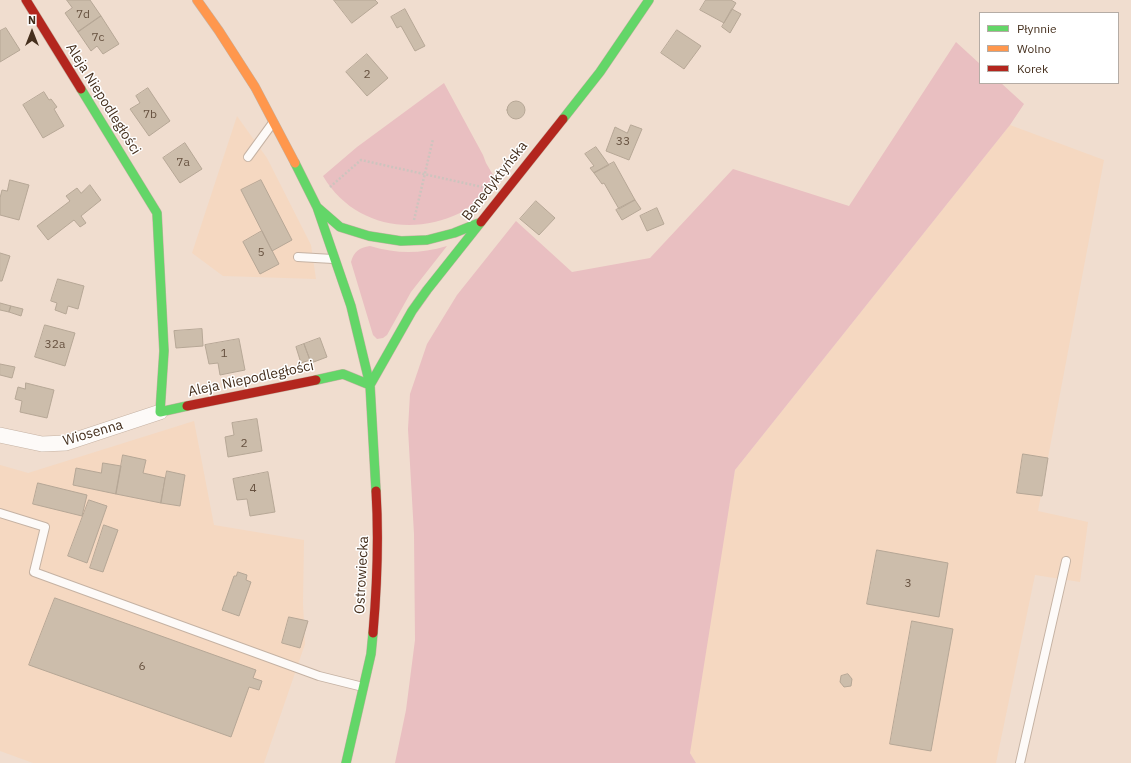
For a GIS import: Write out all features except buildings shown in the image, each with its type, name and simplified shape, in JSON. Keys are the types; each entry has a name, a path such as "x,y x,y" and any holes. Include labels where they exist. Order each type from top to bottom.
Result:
{"street":[{"name":"Aleja Niepodległości","path":"26,0 157,213 164,351 160,412 343,374 370,385"},
{"path":"197,0 219,31 254,87 274,122 317,207 351,306 370,385"},
{"name":"Benedyktyńska","path":"370,385 412,311 427,290 600,72 649,0"},
{"path":"317,207 340,227 369,236 401,241 427,240 454,233 480,223"},
{"name":"Ostrowiecka","path":"346,763 364,687 370,654 377,588 378,517 370,385"},
{"name":"Wiosenna","path":"0,435 42,444 66,443 160,412"}],"lane":[{"path":"248,157 274,122"},
{"path":"298,257 335,259"},
{"path":"0,513 45,527 34,572 320,676 364,687"},
{"path":"1020,763 1066,562"}],"path":[{"path":"414,216 433,139"},
{"path":"328,188 361,160 477,186"}],"shaded area":[{"path":"956,42 979,63 979,84 1002,84 1024,104 1010,125 735,470 690,753 696,763 395,763 406,710 415,640 414,534 408,429 410,394 427,344 457,295 516,221 572,272 650,258 733,169 849,206"},
{"path":"444,83 496,180 475,202 460,213 441,220 422,224 402,225 384,222 366,216 350,206 335,193 323,176 357,147"},
{"path":"237,116 267,158 311,245 316,279 223,276 192,253"},
{"path":"1010,125 1104,160 1038,511 1088,522 1080,582 1035,575 996,763 696,763 688,750 735,470"},
{"path":"370,246 399,252 418,252 447,246 411,292 387,335 383,338 377,339 373,335 351,262 354,255 358,251"},
{"path":"194,421 214,525 304,540 303,603 305,644 264,763 33,763 0,751 0,465 28,473"}],"traffic: fast":[{"path":"563,119 600,72 649,0"},
{"path":"81,89 157,213 164,351 160,412 187,406"},
{"path":"295,163 317,207 351,306 370,385 376,491"},
{"path":"317,207 340,227 369,236 401,241 427,240 454,233 479,223"},
{"path":"316,380 343,374 370,385 412,311 481,222"},
{"path":"346,763 371,654 373,633"}],"traffic: slow":[{"path":"197,0 255,87 295,163"}],"traffic: jam":[{"path":"26,0 81,89"},
{"path":"481,222 563,119"},
{"path":"187,406 316,380"},
{"path":"373,633 377,562 376,491"}]}
